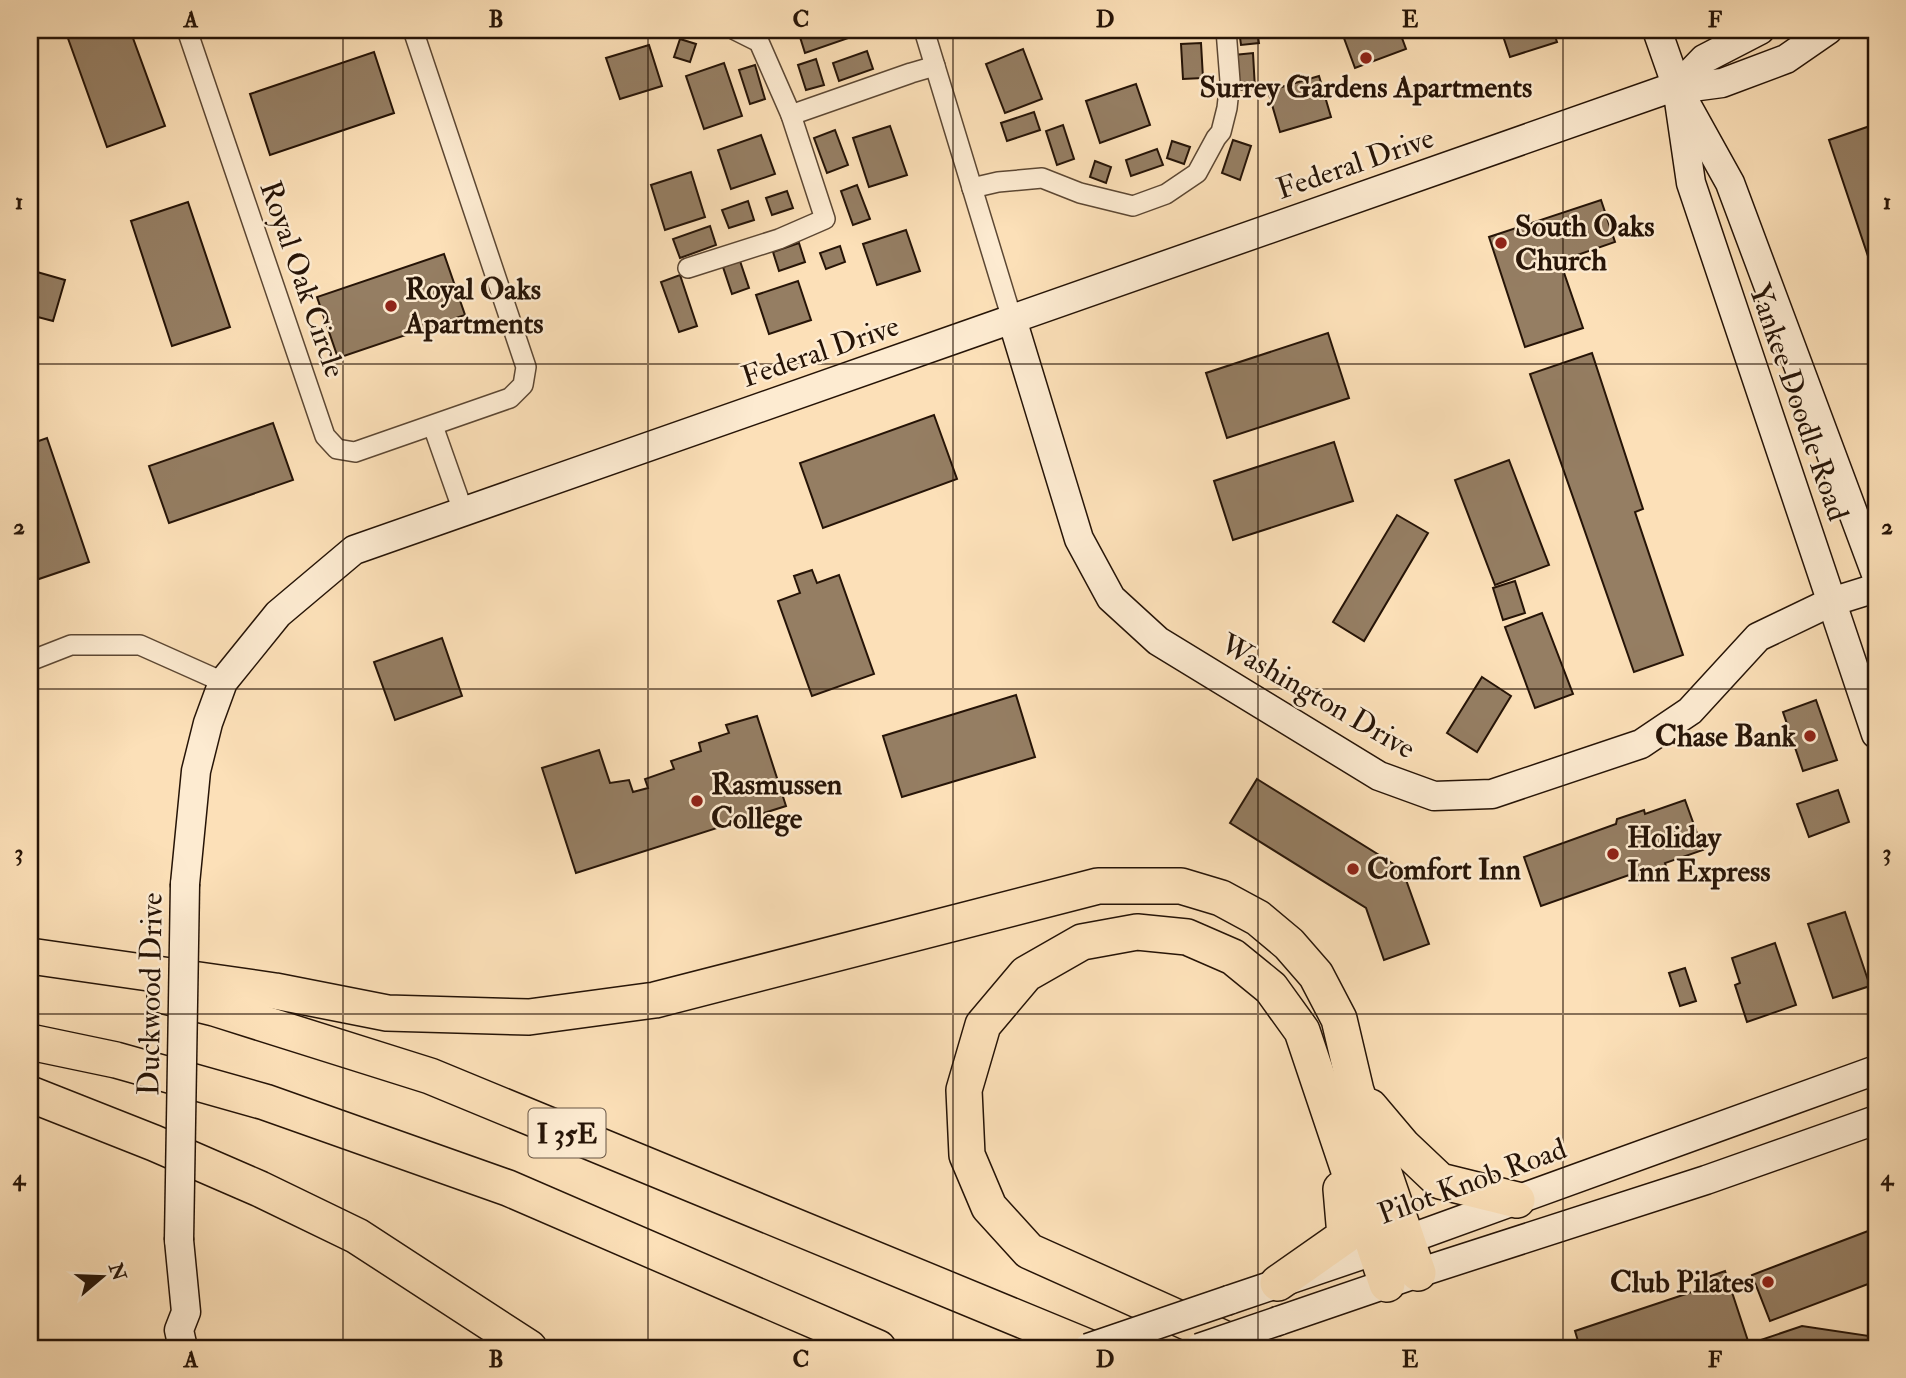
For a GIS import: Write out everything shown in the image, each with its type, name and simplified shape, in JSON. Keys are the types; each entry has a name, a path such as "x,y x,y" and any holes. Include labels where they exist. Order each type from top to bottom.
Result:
{"highway":[{"path":"30,956 275,991 387,1013 529,1017 655,1000 1098,886 1181,886 1221,898 1258,918 1290,944 1315,975 1339,1019 1391,1245 1402,1278"},
{"path":"1245,1348 1029,1251 989,1207 967,1156 964,1090 984,1025 1026,974 1082,942 1137,932 1187,937 1233,957 1271,988 1302,1031 1338,1136 1391,1245"},
{"name":"I 35E","path":"30,963 214,1008 430,1076 1089,1348"},
{"name":"I 35E","path":"30,1042 116,1060 265,1102 508,1188 878,1348"},
{"path":"1356,1091 1403,1146 1440,1181 1517,1200"},
{"path":"30,1094 260,1189 357,1236 529,1348"},
{"path":"1278,1283 1345,1236 1338,1136"}],"street":[{"name":"Royal Oak Circle","path":"187,30 325,436 337,449 355,452 510,398 523,385 526,367 413,30"},
{"path":"688,268 779,239 825,219 791,115 760,41 735,30"},
{"path":"924,30 1012,318"},
{"path":"972,188 998,182 1042,178 1080,192 1133,206 1166,194 1197,173 1221,132 1230,81 1226,30"},
{"name":"Yankee Doodle Road","path":"1657,30 1677,87 1730,183 1876,574"},
{"path":"1677,87 1704,59 1760,30"},
{"name":"Federal Drive","path":"223,682 278,614 354,550 1661,91 1722,83 1786,59 1828,30"},
{"path":"791,115 935,66"},
{"name":"Yankee Doodle Road","path":"1677,87 1691,183 1876,734"},
{"name":"Washington Drive","path":"1012,318 1079,539 1111,598 1158,641 1378,776 1434,796 1492,794 1641,744 1690,711 1758,637 1831,602 1876,588"},
{"path":"433,426 463,511"},
{"path":"30,661 71,645 140,645 223,682"},
{"name":"Duckwood Drive","path":"183,1348 179,1330 186,1312 178,1240 184,884 196,771 208,723 223,682"},
{"name":"Pilot Knob Road","path":"1089,1348 1391,1245 1876,1070"},
{"path":"1199,1348 1402,1278 1706,1180 1876,1119"},
{"name":"Duckwood Drive","path":"186,1312 197,1326 202,1348"}],"building":[{"path":"65,30 130,30 165,126 107,147"},
{"path":"803,30 858,30 860,34 805,53 800,37 805,35"},
{"path":"1239,30 1257,30 1259,43 1241,45"},
{"name":"Surrey Gardens Apartments","path":"1341,30 1399,30 1406,49 1355,68"},
{"name":"Surrey Gardens Apartments","path":"1501,30 1553,30 1557,42 1510,57"},
{"path":"680,39 696,44 690,62 674,57"},
{"path":"1201,43 1203,78 1183,79 1181,44"},
{"path":"649,45 662,86 620,99 606,58"},
{"path":"1023,49 1042,99 1005,113 986,64"},
{"path":"867,51 873,69 839,81 833,63"},
{"path":"374,52 394,113 270,155 250,94"},
{"path":"1253,53 1255,89 1237,90 1234,55"},
{"path":"816,59 824,85 806,90 798,65"},
{"path":"724,63 742,116 704,129 686,76"},
{"path":"755,65 765,99 750,104 739,70"},
{"path":"1319,76 1331,117 1280,132 1268,91"},
{"path":"1136,84 1150,125 1100,143 1086,101"},
{"path":"1034,112 1040,130 1007,141 1001,123"},
{"path":"1876,124 1876,280 1829,140"},
{"path":"1063,125 1074,159 1057,165 1046,131"},
{"path":"890,126 907,175 869,187 853,138"},
{"path":"835,130 848,165 827,173 814,138"},
{"path":"761,135 775,174 731,189 718,150"},
{"path":"1233,140 1251,146 1240,180 1222,173"},
{"path":"1172,141 1190,147 1184,164 1167,158"},
{"path":"1157,149 1163,165 1131,176 1126,160"},
{"path":"1095,161 1111,167 1106,183 1090,177"},
{"path":"691,172 705,217 665,230 651,185"},
{"path":"857,185 870,219 853,225 841,191"},
{"path":"787,191 793,208 772,215 766,198"},
{"path":"1601,200 1615,242 1560,261 1583,328 1525,347 1489,237"},
{"path":"748,201 754,220 729,228 722,210"},
{"path":"188,202 230,327 172,346 131,221"},
{"path":"710,226 716,245 680,258 673,239"},
{"path":"906,230 920,271 877,285 863,244"},
{"path":"799,243 805,262 779,271 773,252"},
{"path":"840,246 845,262 826,269 820,253"},
{"name":"Royal Oaks Apartments","path":"444,254 465,315 338,358 317,297"},
{"path":"740,261 749,288 732,294 723,267"},
{"path":"30,270 65,280 53,321 30,315"},
{"path":"680,275 697,326 679,332 661,282"},
{"path":"798,281 811,320 769,334 756,295"},
{"path":"1328,333 1349,398 1227,438 1206,373"},
{"path":"1592,353 1643,509 1635,512 1683,655 1634,672 1530,374"},
{"path":"934,415 957,479 823,528 800,463"},
{"path":"273,423 293,480 169,523 149,466"},
{"path":"47,438 89,562 30,582 30,444"},
{"path":"1334,442 1353,501 1233,540 1214,481"},
{"path":"1509,460 1549,565 1495,585 1455,480"},
{"path":"1397,515 1428,533 1364,641 1333,622"},
{"path":"812,570 817,583 839,575 874,674 812,696 778,601 800,593 794,576"},
{"path":"1515,581 1525,613 1503,620 1493,588"},
{"path":"1542,613 1573,694 1535,708 1505,627"},
{"path":"442,638 462,696 395,720 374,662"},
{"path":"1482,677 1511,696 1477,752 1447,733"},
{"path":"1016,695 1035,757 902,797 883,736"},
{"name":"Chase Bank","path":"1816,700 1837,760 1803,771 1783,712"},
{"path":"757,716 786,806 576,873 542,768 599,750 610,783 629,780 633,792 648,788 645,779 674,769 671,761 701,751 699,743 729,733 726,725"},
{"name":"Comfort Inn","path":"1257,779 1408,873 1405,877 1429,944 1384,960 1366,908 1230,823"},
{"path":"1838,790 1849,822 1809,837 1797,804"},
{"name":"Holiday Inn Express","path":"1685,800 1703,850 1665,863 1666,866 1630,878 1629,875 1541,906 1524,857 1616,824 1617,819 1644,810 1645,814"},
{"path":"1845,912 1870,986 1833,998 1808,924"},
{"path":"1775,943 1796,1005 1747,1022 1735,985 1740,983 1732,958"},
{"path":"1685,968 1696,1001 1680,1006 1669,973"},
{"path":"1876,1228 1876,1281 1770,1321 1752,1275"},
{"path":"1725,1271 1749,1344 1802,1326 1876,1337 1876,1348 1580,1348 1575,1331 1707,1287 1708,1277"}],"place":[{"name":"Surrey Gardens Apartments","path":"1366,58"},
{"name":"South Oaks Church","path":"1501,243"},
{"name":"Royal Oaks Apartments","path":"391,306"},
{"name":"Chase Bank","path":"1810,736"},
{"name":"Rasmussen College","path":"697,801"},
{"name":"Holiday Inn Express","path":"1613,854"},
{"name":"Comfort Inn","path":"1353,869"},
{"name":"Club Pilates","path":"1768,1282"}]}
